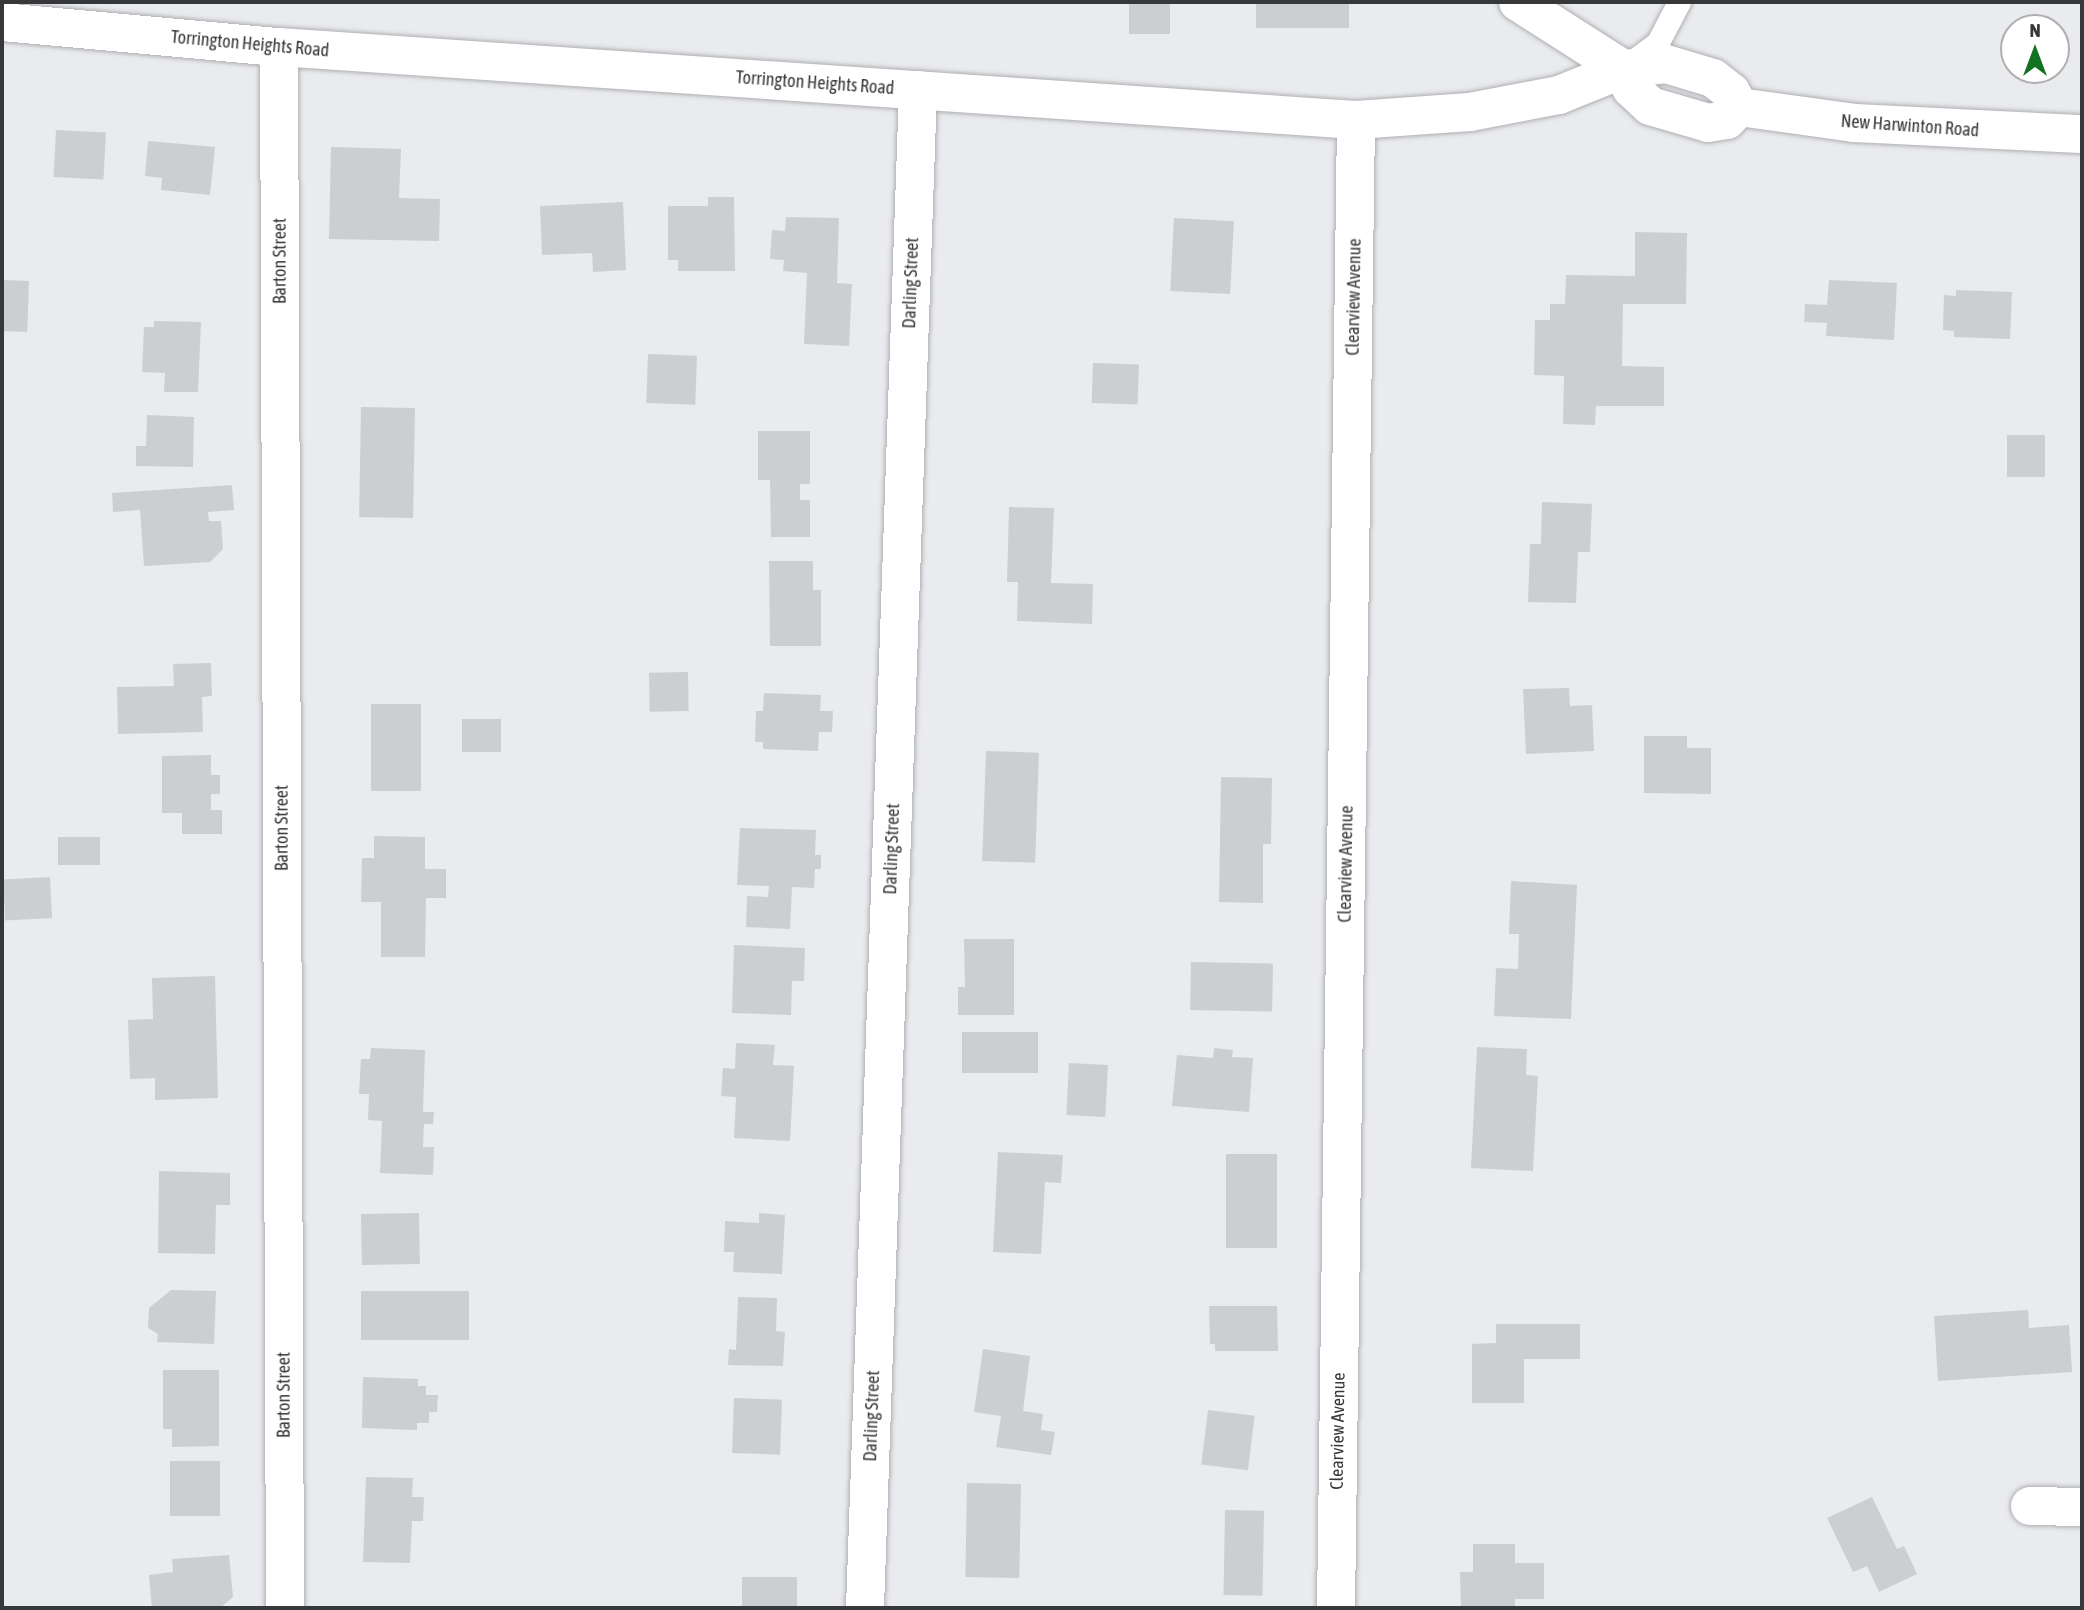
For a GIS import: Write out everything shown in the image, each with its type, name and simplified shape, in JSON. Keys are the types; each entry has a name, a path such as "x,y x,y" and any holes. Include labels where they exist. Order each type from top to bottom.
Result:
{"street":[{"path":"1518,2 1623,69"},
{"name":"Torrington Heights Road","path":"2,22 279,47 1356,120 1470,112 1546,98 1623,69"},
{"name":"Barton Street","path":"279,47 285,1608"},
{"name":"New Harwinton Road","path":"1623,69 1665,64 1713,78 1731,92 1740,107 1854,123 2082,134"},
{"name":"Darling Street","path":"866,1608 918,90"},
{"name":"Clearview Avenue","path":"1336,1608 1356,120"},
{"path":"2030,1506 2082,1507"}],"lane":[{"path":"1623,69 1658,43 1679,2"}],"building":[{"path":"1129,2 1170,2 1170,34 1129,34"},
{"path":"1256,2 1349,2 1349,28 1256,28"},
{"path":"56,130 106,133 103,180 54,177"},
{"path":"148,141 215,147 210,195 161,190 162,178 145,176"},
{"path":"331,147 401,149 399,198 440,199 439,241 329,239"},
{"path":"708,197 734,197 735,271 678,271 678,260 668,260 668,206 708,206"},
{"path":"623,202 626,270 593,272 592,253 542,255 540,206"},
{"path":"786,217 839,218 837,283 852,284 849,346 804,344 807,273 783,271 784,260 770,259 772,230 785,231"},
{"path":"1174,218 1234,221 1230,294 1170,291"},
{"path":"1635,232 1687,233 1686,304 1623,304 1622,366 1664,367 1664,406 1596,406 1595,425 1563,424 1564,376 1534,375 1535,320 1550,320 1550,304 1565,304 1566,275 1635,276"},
{"path":"2,280 29,281 27,332 2,331"},
{"path":"1829,280 1897,283 1894,340 1826,336 1827,323 1804,322 1805,304 1827,305"},
{"path":"1956,290 2012,292 2010,339 1954,337 1954,331 1943,330 1944,295 1956,296"},
{"path":"154,321 201,322 198,392 164,392 165,373 142,372 144,327 154,327"},
{"path":"648,354 697,356 695,405 646,403"},
{"path":"1093,363 1139,365 1138,405 1092,403"},
{"path":"361,407 415,408 413,518 359,517"},
{"path":"147,415 194,417 193,467 136,466 136,446 146,446"},
{"path":"758,431 810,431 810,484 800,484 800,500 810,500 810,537 771,537 770,480 758,480"},
{"path":"2007,435 2045,435 2045,477 2007,477"},
{"path":"232,485 234,510 208,512 209,521 221,521 223,549 210,562 144,566 140,510 113,512 112,493"},
{"path":"1542,502 1592,504 1590,552 1578,552 1576,603 1528,602 1530,544 1541,544"},
{"path":"1009,507 1054,508 1051,583 1093,584 1092,624 1017,621 1018,582 1007,582"},
{"path":"769,561 813,561 813,590 821,590 821,646 770,646"},
{"path":"211,663 212,696 202,697 203,732 118,734 117,687 174,686 173,664"},
{"path":"688,672 689,711 650,712 649,673"},
{"path":"1569,688 1570,706 1592,705 1594,751 1526,754 1523,689"},
{"path":"764,693 821,695 820,711 833,711 832,732 819,732 818,751 763,749 763,742 755,742 756,711 763,711"},
{"path":"371,704 421,704 421,791 371,791"},
{"path":"462,719 501,719 501,752 462,752"},
{"path":"1644,736 1687,736 1687,748 1711,748 1711,794 1644,793"},
{"path":"986,751 1039,753 1035,863 982,861"},
{"path":"211,755 211,775 220,775 220,794 211,794 211,810 222,810 222,834 182,834 182,813 162,813 162,756"},
{"path":"1221,777 1272,778 1271,844 1263,844 1263,903 1219,902"},
{"path":"740,828 816,830 815,855 821,855 821,869 815,869 814,888 792,887 790,929 746,927 747,896 768,897 769,886 737,885"},
{"path":"374,836 425,837 425,869 446,869 446,898 426,898 425,957 381,957 381,902 361,902 362,858 374,858"},
{"path":"58,837 100,837 100,865 58,865"},
{"path":"50,877 52,918 5,920 3,879"},
{"path":"1511,881 1577,885 1571,1019 1494,1016 1496,968 1518,969 1519,934 1509,934"},
{"path":"964,939 1014,939 1014,1015 958,1015 958,987 965,987"},
{"path":"734,945 805,948 804,981 792,981 791,1015 732,1013"},
{"path":"1191,962 1273,963 1272,1011 1190,1010"},
{"path":"215,976 218,1098 155,1100 155,1078 130,1079 128,1020 153,1019 152,978"},
{"path":"962,1032 1038,1032 1038,1073 962,1073"},
{"path":"736,1043 775,1045 773,1065 794,1066 790,1141 734,1138 736,1097 721,1096 723,1068 735,1069"},
{"path":"1477,1047 1527,1049 1526,1075 1538,1076 1533,1171 1471,1168"},
{"path":"371,1048 425,1050 423,1112 434,1112 433,1124 424,1124 423,1147 434,1147 433,1175 380,1173 382,1121 368,1120 369,1094 359,1094 361,1059 370,1059"},
{"path":"1214,1048 1233,1050 1232,1057 1253,1058 1249,1112 1172,1106 1177,1055 1213,1058"},
{"path":"1069,1063 1108,1065 1105,1117 1066,1115"},
{"path":"998,1152 1063,1155 1061,1183 1045,1182 1041,1254 993,1252"},
{"path":"1226,1154 1277,1154 1277,1248 1226,1248"},
{"path":"159,1171 230,1173 230,1205 216,1205 215,1254 158,1253"},
{"path":"419,1213 420,1264 362,1265 361,1214"},
{"path":"759,1213 785,1215 782,1274 733,1272 734,1252 724,1252 725,1221 759,1223"},
{"path":"171,1290 216,1291 214,1344 157,1342 158,1334 148,1328 149,1308"},
{"path":"361,1291 469,1291 469,1340 361,1340"},
{"path":"738,1297 777,1298 776,1331 785,1332 783,1366 728,1365 729,1349 736,1350"},
{"path":"1209,1306 1277,1306 1278,1351 1215,1351 1215,1344 1210,1344"},
{"path":"2028,1310 2029,1328 2069,1325 2072,1372 1938,1381 1934,1316"},
{"path":"1496,1324 1580,1324 1580,1359 1524,1359 1524,1403 1472,1403 1472,1344 1496,1343"},
{"path":"983,1349 1030,1356 1023,1411 1043,1414 1041,1430 1055,1432 1051,1455 996,1447 1001,1416 974,1412"},
{"path":"163,1370 219,1370 219,1446 172,1447 172,1429 163,1429"},
{"path":"363,1377 418,1379 418,1386 426,1386 426,1395 438,1395 437,1412 429,1412 429,1423 417,1423 417,1430 362,1428"},
{"path":"734,1398 782,1400 780,1455 732,1453"},
{"path":"1208,1410 1255,1416 1248,1470 1201,1465"},
{"path":"170,1461 220,1461 220,1516 170,1516"},
{"path":"366,1477 413,1478 412,1497 424,1497 423,1521 412,1521 410,1563 363,1562"},
{"path":"967,1483 1021,1484 1019,1578 965,1577"},
{"path":"1872,1497 1897,1549 1904,1546 1917,1574 1879,1592 1867,1566 1853,1572 1827,1518"},
{"path":"1225,1510 1264,1511 1263,1596 1224,1595"},
{"path":"1473,1544 1515,1544 1515,1563 1544,1563 1544,1599 1515,1599 1515,1608 1461,1608 1460,1572 1473,1572"},
{"path":"229,1555 233,1597 220,1608 152,1608 149,1575 173,1572 172,1559"},
{"path":"742,1577 797,1577 797,1608 742,1608"}]}
